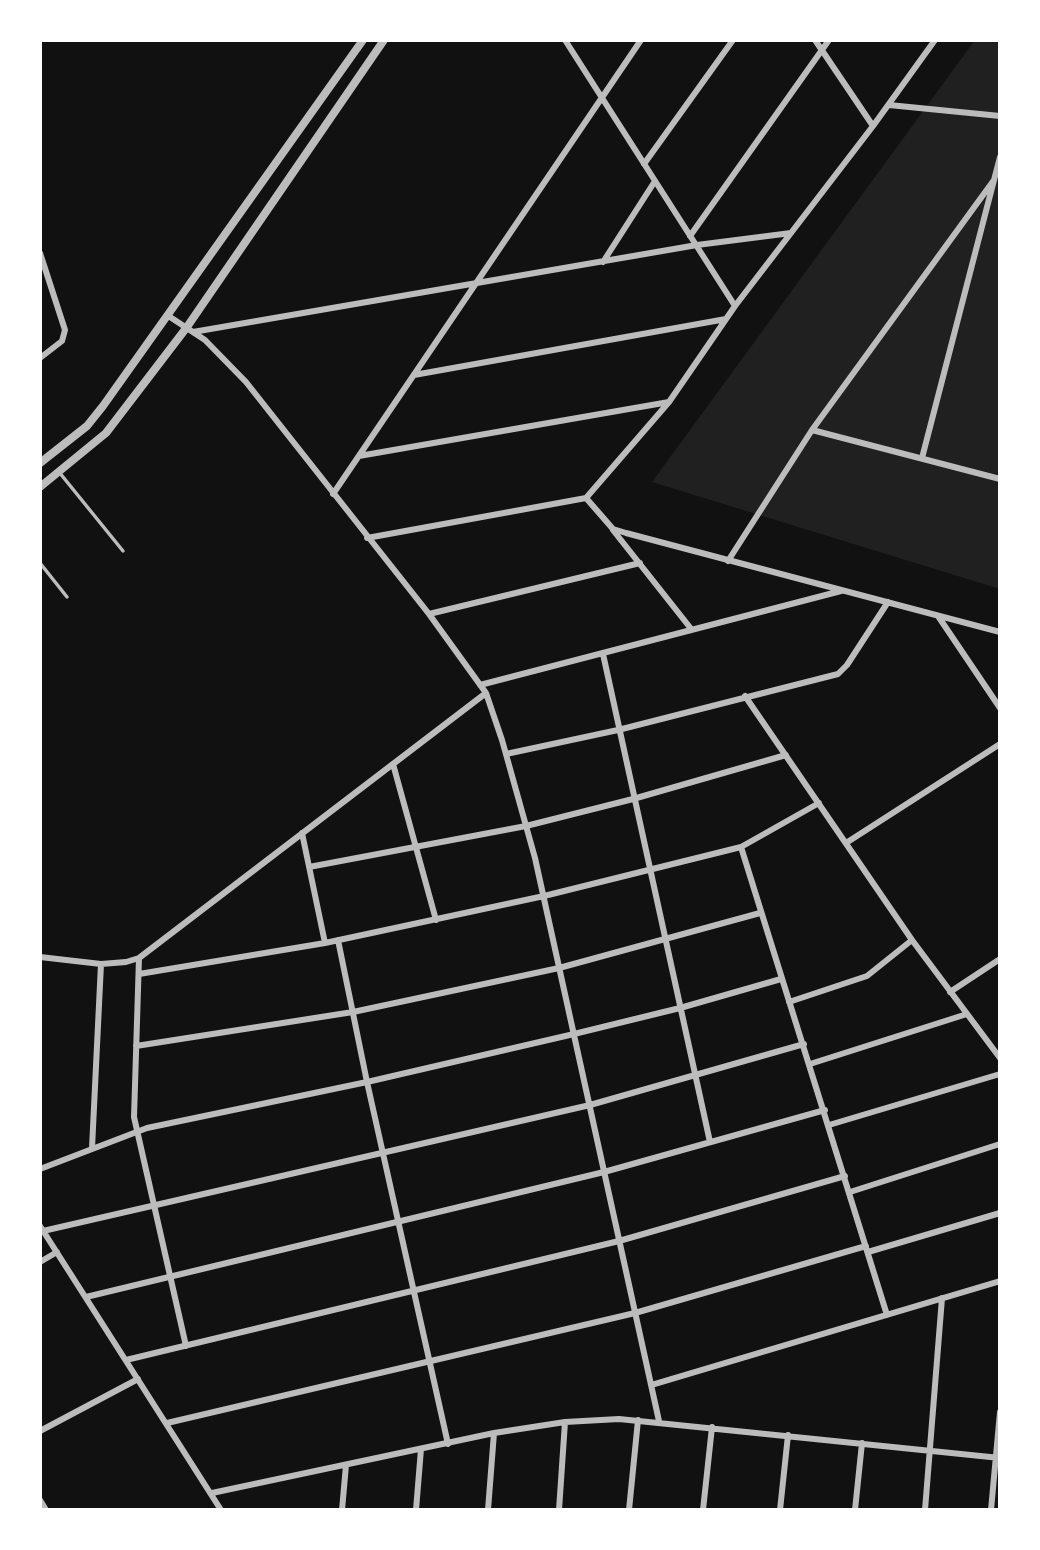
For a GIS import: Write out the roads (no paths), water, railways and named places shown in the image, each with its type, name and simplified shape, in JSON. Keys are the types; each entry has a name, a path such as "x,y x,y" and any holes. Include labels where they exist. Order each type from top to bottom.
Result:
{"street":[{"path":"40,463 87,426 363,40"},
{"path":"40,487 106,433 190,329 384,40"},
{"path":"565,40 735,306"},
{"path":"333,494 641,40"},
{"path":"644,164 733,40"},
{"path":"815,40 873,126"},
{"path":"691,236 830,40"},
{"path":"367,538 586,498 669,402 735,306 889,105 935,40"},
{"path":"889,105 1000,116"},
{"path":"922,458 1000,157"},
{"path":"728,561 812,430 994,180"},
{"path":"603,261 655,181"},
{"path":"190,329 696,246 791,233"},
{"path":"40,253 42,268 65,330 62,341 40,358"},
{"path":"167,315 190,329 226,359 246,382 429,614 486,693 506,754 544,896 659,1421"},
{"path":"414,375 726,319"},
{"path":"359,456 669,402"},
{"path":"812,430 1000,478"},
{"path":"586,498 692,630"},
{"path":"613,529 1000,632"},
{"path":"429,614 640,563"},
{"path":"480,685 842,591"},
{"path":"506,754 618,730 838,674 847,665 888,602"},
{"path":"938,615 1000,708"},
{"path":"603,654 710,1142"},
{"path":"40,957 101,964 125,962 139,957 486,693"},
{"path":"745,696 912,940 1000,1058"},
{"path":"846,843 1000,744"},
{"path":"309,867 526,826 633,799 786,755"},
{"path":"393,764 436,919"},
{"path":"139,974 325,943 544,896 741,847 819,803"},
{"path":"302,833 325,943"},
{"path":"741,847 887,1315"},
{"path":"136,1046 353,1012 559,968 760,913"},
{"path":"338,940 448,1444"},
{"path":"789,1002 867,976 912,940"},
{"path":"139,957 134,1105 136,1131 186,1346"},
{"path":"950,992 1000,959"},
{"path":"92,1148 101,964"},
{"path":"40,1169 136,1131 367,1082 574,1034 781,979"},
{"path":"810,1065 967,1014"},
{"path":"221,1510 42,1228 153,1206 590,1105 804,1044"},
{"path":"829,1125 1000,1074"},
{"path":"86,1297 604,1172 825,1110"},
{"path":"850,1192 1000,1144"},
{"path":"126,1360 619,1241 845,1176"},
{"path":"167,1423 635,1313 1000,1213"},
{"path":"40,1262 57,1252"},
{"path":"651,1385 1000,1281"},
{"path":"925,1510 942,1298"},
{"path":"40,1431 138,1378"},
{"path":"991,1510 998,1458 1000,1412"},
{"path":"212,1493 494,1433 565,1422 620,1419 998,1458"},
{"path":"629,1510 638,1420"},
{"path":"559,1510 565,1422"},
{"path":"704,1510 712,1427"},
{"path":"488,1510 494,1433"},
{"path":"780,1510 788,1435"},
{"path":"855,1510 862,1443"},
{"path":"416,1510 421,1449"},
{"path":"342,1510 346,1465"},
{"path":"40,1500 46,1510"}],"lane":[{"path":"59,472 123,551"},
{"path":"40,563 67,597"}]}
